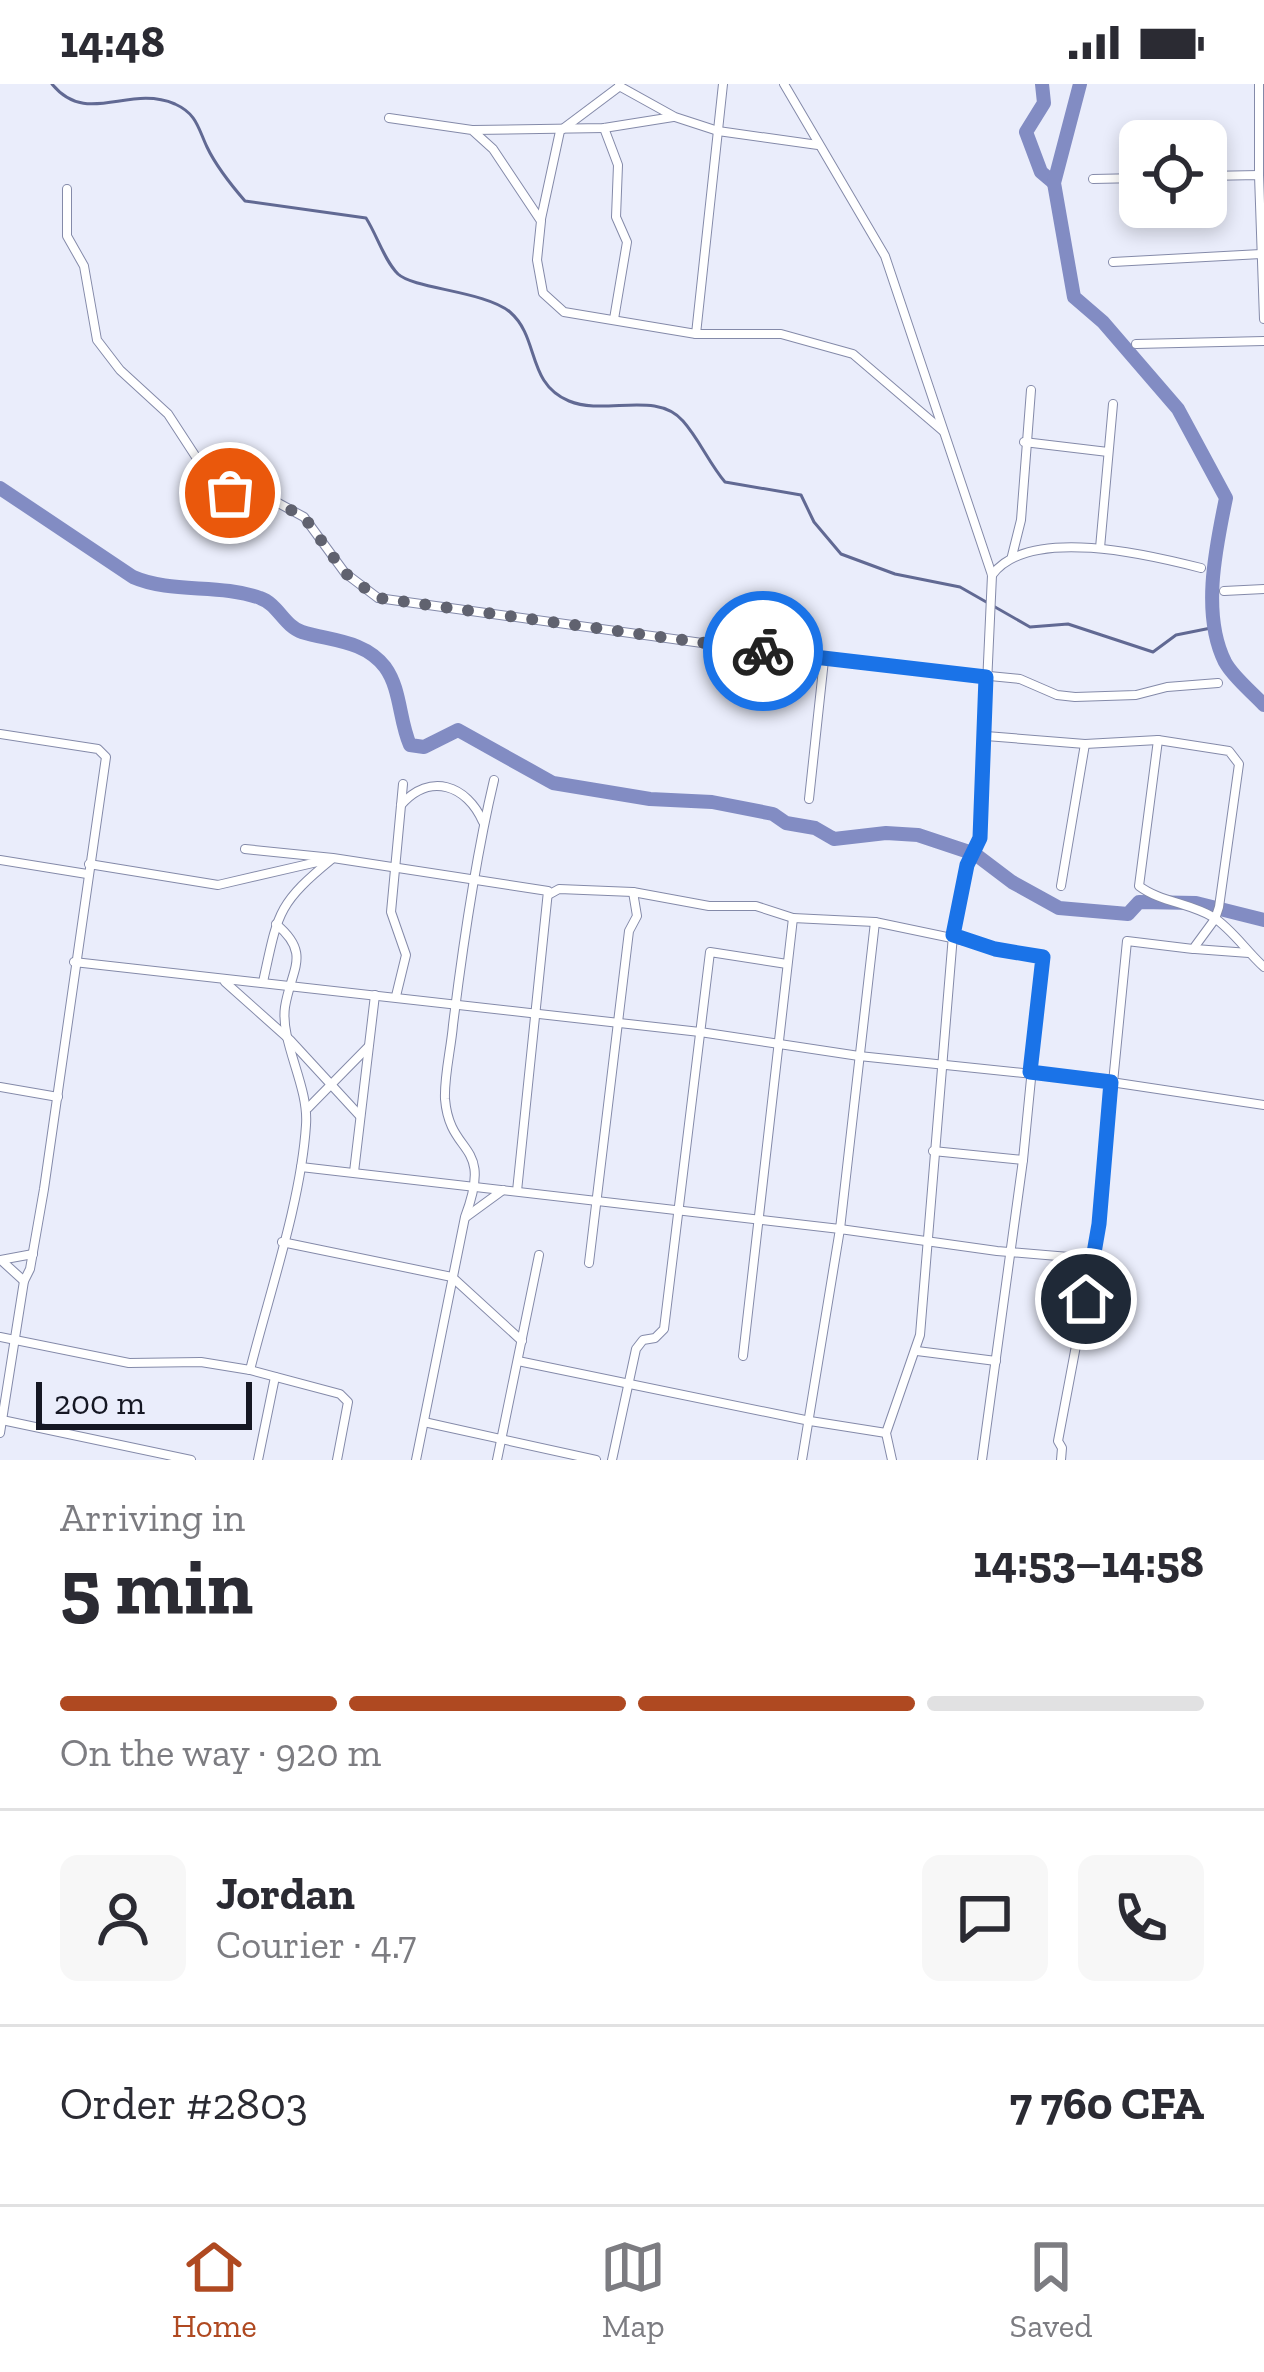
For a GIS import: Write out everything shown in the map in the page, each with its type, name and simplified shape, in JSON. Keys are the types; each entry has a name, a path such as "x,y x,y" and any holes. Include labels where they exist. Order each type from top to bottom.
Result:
{"street":[{"path":"696,334 723,84"},
{"path":"784,84 885,256 992,575 980,838 967,865 953,935 916,1352 886,1432 892,1460"},
{"path":"1259,84 1264,319"},
{"path":"819,145 718,131 674,117 620,85 560,130 541,220 537,260 543,293 564,312 696,334 781,334 853,355 945,434"},
{"path":"388,118 472,130 560,130 674,117"},
{"path":"604,128 617,165 616,217 627,242 614,319"},
{"path":"472,130 493,149 541,220"},
{"path":"1227,176 1259,175"},
{"path":"1093,179 1119,178"},
{"path":"67,189 67,236 84,266 97,340 120,370 168,414 196,457 230,493 269,498 304,517 333,560 360,588 378,598 824,660 1034,682 1057,695 1098,698 1218,683"},
{"path":"1113,262 1261,254"},
{"path":"1136,344 1264,340"},
{"path":"1011,557 1021,520 1031,390"},
{"path":"1100,548 1113,404"},
{"path":"1024,442 1108,452"},
{"path":"992,575 1011,557 1029,551 1100,548 1201,568"},
{"path":"1224,591 1264,590"},
{"path":"808,799 824,660"},
{"path":"0,734 104,753 58,1097 0,1433"},
{"path":"986,736 1084,745 1158,740 1229,751 1238,758 1215,919 1193,949"},
{"path":"1158,740 1139,886 1152,896 1175,900 1215,919 1264,967"},
{"path":"1060,886 1084,745"},
{"path":"416,1460 465,1217 477,1185 475,1158 458,1138 445,1100 475,878 494,780"},
{"path":"396,996 406,955 391,912 403,784"},
{"path":"400,805 409,795 437,786 457,790 474,801 484,823"},
{"path":"244,849 475,878 545,889 550,894"},
{"path":"0,860 218,885 333,858"},
{"path":"263,982 276,924 290,893 333,858"},
{"path":"550,894 559,889 633,892 709,906 756,906 793,918 875,922 953,935 995,949 1043,957 1023,1160 982,1460"},
{"path":"590,1263 629,931 637,916 633,892"},
{"path":"517,1191 550,894"},
{"path":"743,1356 793,918"},
{"path":"802,1460 840,1229 875,922"},
{"path":"250,1370 301,1167 307,1109 285,1009 298,959 293,938 276,924"},
{"path":"1060,1460 1058,1441 1093,1258 1127,941 1249,953"},
{"path":"612,1460 639,1345 664,1329 710,952 788,964"},
{"path":"74,962 537,1012 1264,1105"},
{"path":"224,980 290,1040 360,1116"},
{"path":"354,1172 375,995"},
{"path":"307,1109 368,1047"},
{"path":"0,1088 58,1097"},
{"path":"933,1151 1023,1160"},
{"path":"301,1167 1093,1258"},
{"path":"465,1217 504,1190"},
{"path":"282,1242 452,1277 521,1341"},
{"path":"1,1260 33,1254"},
{"path":"497,1460 539,1255"},
{"path":"1,1260 24,1281"},
{"path":"0,1337 129,1363 201,1362 250,1370 340,1394 348,1402 337,1460"},
{"path":"916,1352 996,1361"},
{"path":"518,1361 886,1432"},
{"path":"257,1460 275,1377"},
{"path":"2,1420 192,1460"},
{"path":"424,1422 596,1460"}],"waterway":[{"path":"52,84 79,102 141,98 182,108 245,201 366,218 398,274 484,299 510,312 526,334 539,372 555,393 583,405 645,405 672,412 689,428 725,482 801,495 814,522 841,554 895,574 960,587 1030,627 1068,624 1153,652 1176,635 1216,627"},
{"path":"1042,84 1044,103 1026,132 1041,172 1054,183"},
{"path":"1080,84 1054,183 1074,297 1103,322 1178,409 1226,498 1213,580 1214,623 1225,662 1264,705"},
{"path":"0,488 133,577 260,598 296,629 367,651 390,676 410,745 424,747 458,730 553,783 773,814 834,839 918,835 975,854 1059,908 1128,914 1139,902 1196,903 1264,920"}],"way so far":[{"path":"230,493 269,498 304,517 326,543 333,560 360,588 378,598 763,651"}],"route":[{"path":"763,651 986,677 980,838 967,865 953,935 995,949 1043,957 1030,1072 1111,1082 1099,1224 1086,1299"}]}
